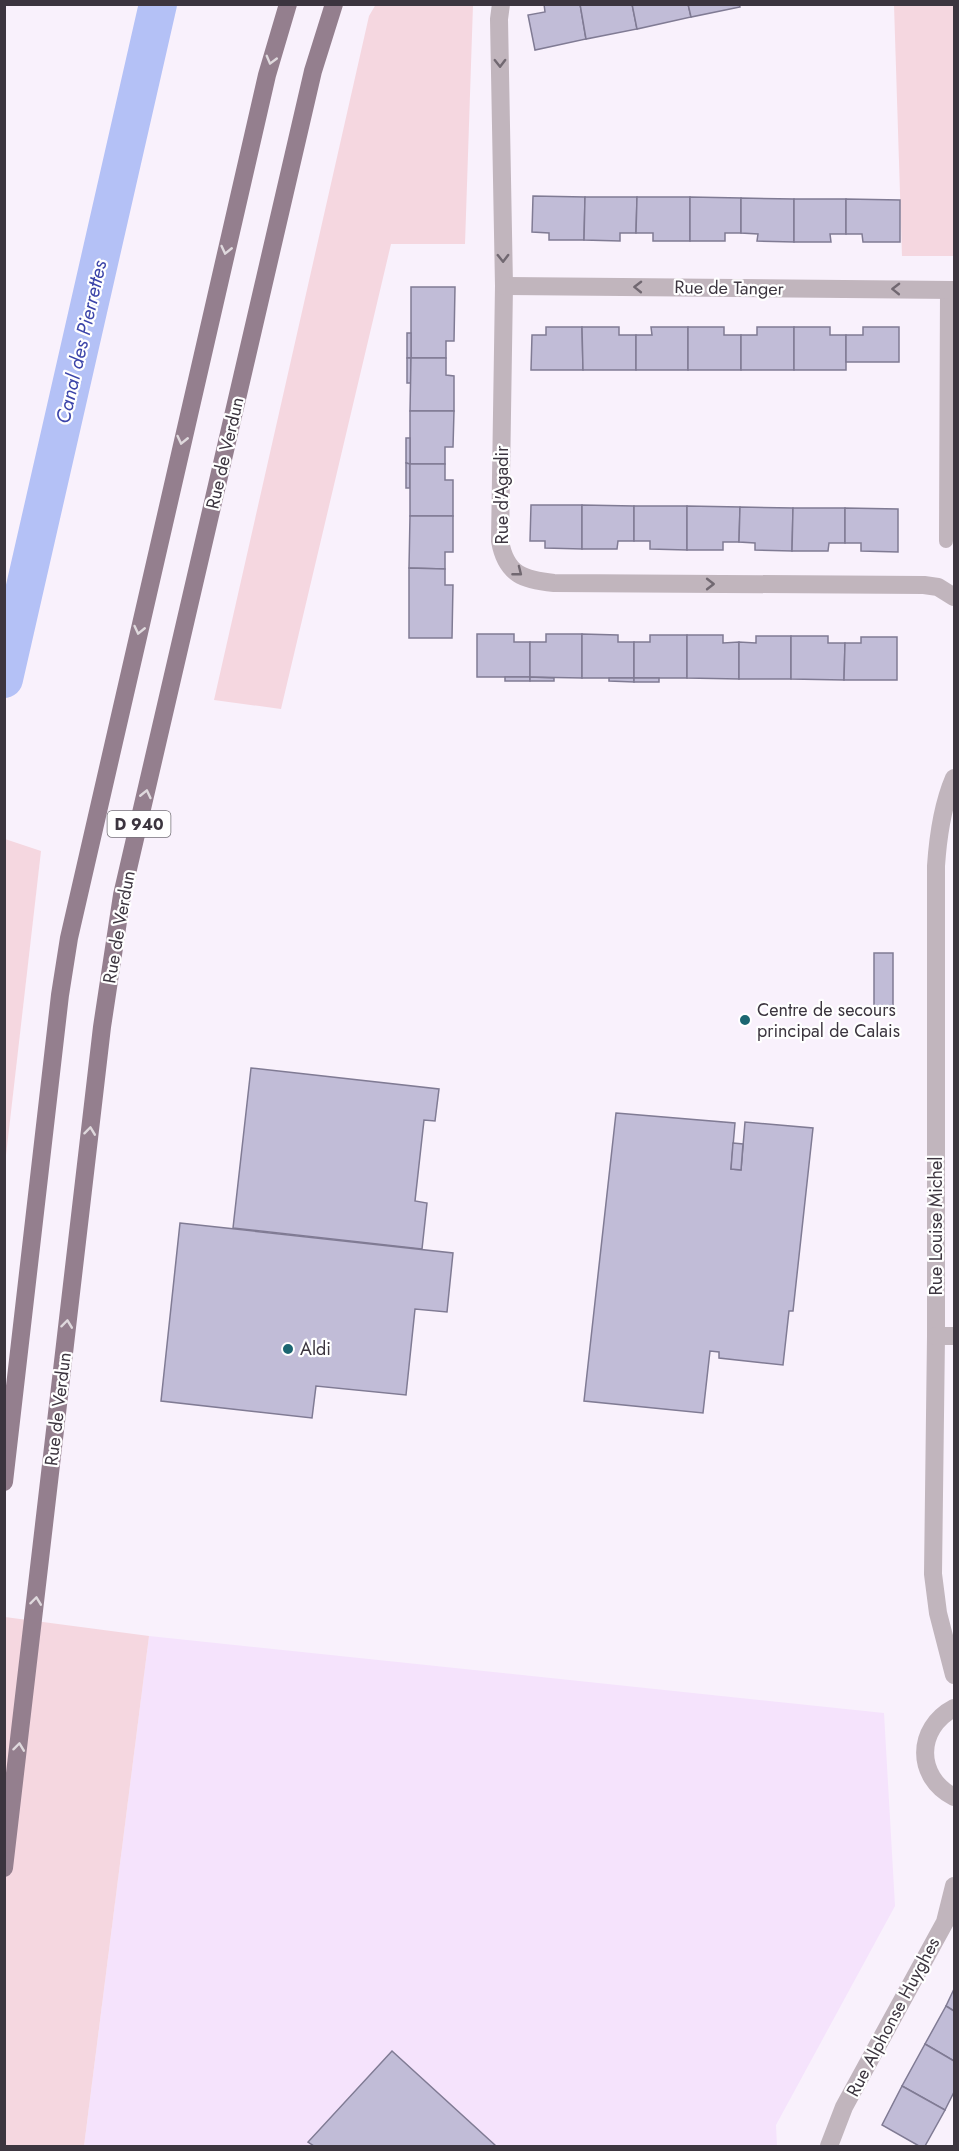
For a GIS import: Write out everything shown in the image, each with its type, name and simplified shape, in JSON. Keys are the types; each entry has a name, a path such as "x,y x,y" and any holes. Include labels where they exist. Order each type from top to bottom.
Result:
{"main road":[{"name":"D 940","path":"4,1482 60,995 69,938 267,75 288,4"},
{"name":"Rue de Verdun","path":"4,1868 102,1027 122,895 313,71 334,4"}],"street":[{"name":"Rue d'Agadir","path":"501,4 499,19 504,286 500,541 502,554 508,564 530,581 554,583 924,585 938,587 954,597"},
{"name":"Rue de Tanger","path":"504,286 950,290"},
{"name":"Rue Louise Michel","path":"954,777 938,837 936,866 945,1336 933,1575 940,1623 954,1675"},
{"path":"954,1708 942,1716 932,1728 925,1750 927,1766 934,1780 945,1792 954,1797"},
{"name":"Rue Alphonse Huyghes","path":"829,2146 844,2107 945,1922 954,1886"}],"lane":[{"path":"946,542 950,290"}],"shaded area":[{"path":"376,4 473,5 465,244 391,244 281,709 214,700 369,16"},
{"path":"894,5 954,5 954,256 902,256"},
{"path":"4,839 41,851 5,1164"},
{"path":"5,1617 149,1636 84,2146 5,2146"},
{"path":"149,1636 884,1713 895,1906 776,2125 777,2146 84,2146"}],"building":[{"path":"544,4 580,4 586,39 535,50 528,15 545,12"},
{"path":"580,4 632,4 637,29 586,39"},
{"path":"632,4 688,4 691,17 637,29"},
{"path":"688,4 739,4 740,7 691,17"},
{"path":"533,196 585,197 584,240 549,240 549,233 532,232"},
{"path":"585,197 637,197 636,233 620,233 620,241 584,240"},
{"path":"637,197 690,197 690,241 653,241 653,233 636,233"},
{"path":"690,197 741,198 741,233 725,233 725,241 690,241"},
{"path":"741,198 794,199 794,242 757,241 758,234 741,233"},
{"path":"794,199 846,199 846,234 830,234 831,242 794,242"},
{"path":"846,199 900,200 900,242 863,242 862,234 846,234"},
{"path":"411,287 455,287 454,341 446,341 446,358 411,358"},
{"path":"546,327 582,327 583,370 531,370 532,335 546,335"},
{"path":"582,327 619,327 619,335 636,335 636,370 583,370"},
{"path":"651,327 688,327 688,370 636,370 636,335 652,335"},
{"path":"688,327 724,327 724,335 741,335 741,370 688,370"},
{"path":"757,327 794,327 794,370 741,370 741,335 757,335"},
{"path":"794,327 830,327 830,335 846,335 846,370 794,370"},
{"path":"863,327 899,327 899,362 846,362 846,335 863,335"},
{"path":"407,333 411,333 411,358 407,358"},
{"path":"407,358 411,358 411,383 407,383"},
{"path":"411,358 446,358 446,375 454,376 454,411 410,411"},
{"path":"410,411 454,411 453,447 445,447 445,464 410,464"},
{"path":"406,438 410,438 410,464 406,463"},
{"path":"406,463 410,464 410,488 406,488"},
{"path":"410,464 445,464 445,480 453,480 453,516 410,516"},
{"path":"531,505 582,505 582,549 545,548 545,541 530,541"},
{"path":"582,505 634,506 634,541 618,541 617,549 582,549"},
{"path":"634,506 687,506 687,550 650,549 650,541 634,541"},
{"path":"687,506 740,507 739,542 723,542 723,550 687,550"},
{"path":"740,507 793,508 792,551 755,550 755,543 739,542"},
{"path":"793,508 845,508 845,543 829,543 828,551 792,551"},
{"path":"845,508 898,509 898,552 861,551 861,543 845,543"},
{"path":"410,516 453,516 453,552 445,552 445,569 409,568"},
{"path":"409,568 445,569 445,585 453,585 452,638 409,638"},
{"path":"477,634 514,634 514,642 530,642 530,677 477,677"},
{"path":"546,634 582,634 582,678 530,677 530,642 546,642"},
{"path":"582,634 618,635 618,642 634,642 634,678 582,678"},
{"path":"650,635 687,635 687,678 634,678 634,642 650,642"},
{"path":"687,635 723,635 723,643 739,642 739,679 687,678"},
{"path":"756,636 791,636 791,679 739,679 739,642 756,643"},
{"path":"791,636 828,636 828,643 845,643 844,680 791,679"},
{"path":"861,637 897,637 897,680 844,680 845,643 861,643"},
{"path":"505,677 530,677 530,681 505,681"},
{"path":"530,677 554,678 554,681 530,681"},
{"path":"609,678 634,678 634,682 609,681"},
{"path":"634,678 659,678 659,682 634,682"},
{"path":"874,953 893,953 893,1007 874,1007"},
{"path":"251,1068 439,1089 435,1121 424,1120 415,1201 427,1203 422,1249 233,1228"},
{"path":"616,1113 735,1123 731,1169 741,1170 745,1122 813,1128 793,1311 789,1311 783,1365 719,1358 719,1352 710,1351 703,1413 584,1401"},
{"path":"733,1143 743,1144 741,1170 731,1169"},
{"name":"Aldi","path":"180,1223 453,1253 447,1312 415,1309 406,1395 316,1386 312,1418 161,1401"},
{"path":"954,1989 954,2011 946,2006"},
{"path":"946,2006 954,2011 954,2061 925,2044"},
{"path":"925,2044 954,2061 954,2092 945,2110 902,2086"},
{"path":"392,2051 496,2146 314,2146 308,2142"},
{"path":"902,2086 945,2110 925,2146 919,2146 882,2125"}],"waterway":[{"name":"Canal des Pierrettes","path":"4,679 158,4"}],"place":[{"name":"Centre de secours principal de Calais","path":"745,1020"},
{"name":"Aldi","path":"288,1349"}]}
